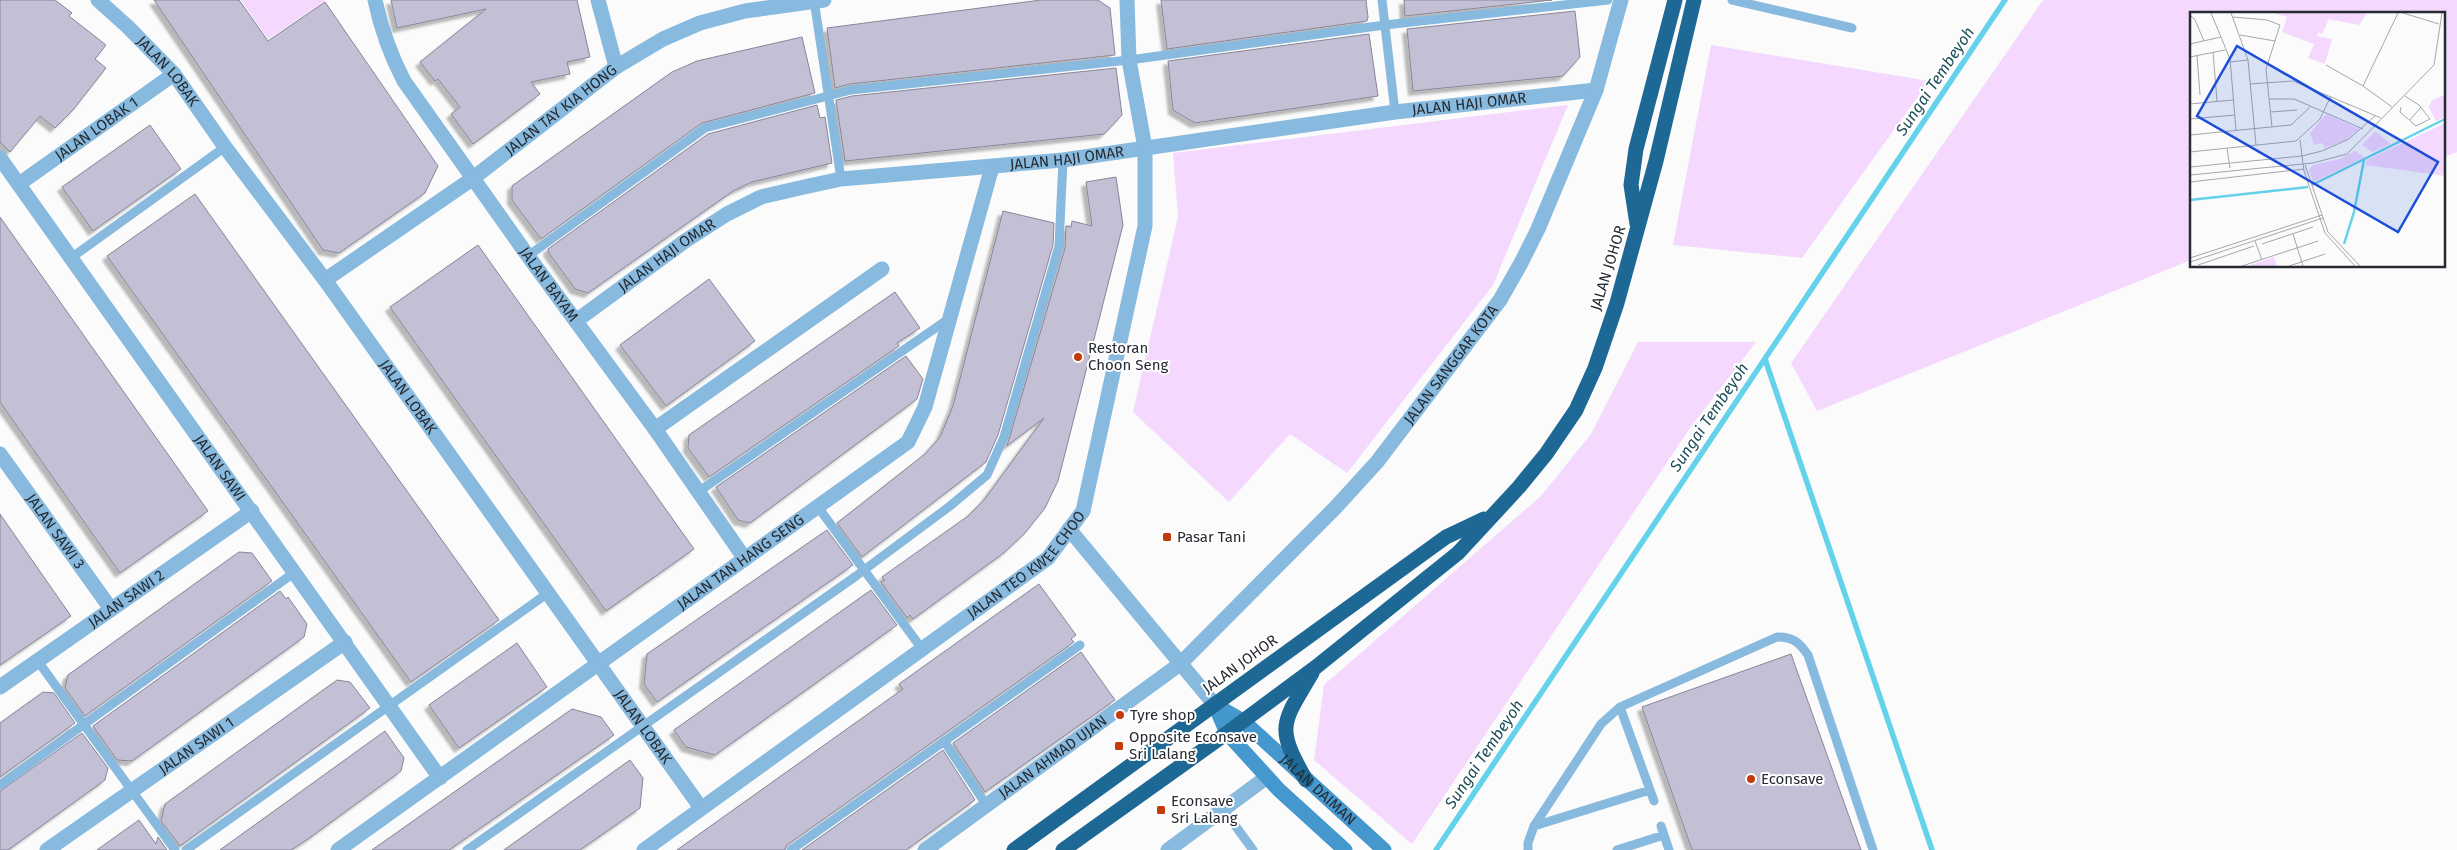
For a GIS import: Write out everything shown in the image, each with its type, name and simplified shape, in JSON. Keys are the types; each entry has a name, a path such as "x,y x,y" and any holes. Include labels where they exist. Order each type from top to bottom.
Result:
{"highway":[{"path":"1638,230 1632,185 1636,149 1675,0"},
{"name":"JALAN JOHOR","path":"1227,733 1316,667 1458,553 1519,487 1546,454 1576,410 1595,368 1638,230 1694,0"},
{"name":"JALAN JOHOR","path":"1014,850 1446,537 1492,515"},
{"path":"1306,780 1289,750 1286,724 1288,714 1316,667"},
{"path":"1063,850 1227,733"}],"street":[{"name":"JALAN LOBAK","path":"98,0 128,27 174,74 225,147 325,280 702,808"},
{"name":"JALAN BAYAM","path":"375,0 392,60 404,80 472,179 655,429 744,559"},
{"path":"598,0 616,67"},
{"name":"JALAN TAY KIA HONG","path":"325,280 472,179 616,67 663,39 700,22 745,12 817,0"},
{"name":"JALAN TEO KWEE CHOO","path":"644,850 1048,558 1083,511 1145,226 1145,148 1129,60 1128,0"},
{"name":"JALAN SANGGAR KOTA","path":"1180,664 1335,508 1377,462 1489,315 1512,278 1538,228 1596,90 1621,0"},
{"name":"JALAN LOBAK 1","path":"19,184 174,74"},
{"name":"JALAN HAJI OMAR","path":"576,321 685,241 727,214 761,197 842,179 1063,160 1395,112 1596,90"},
{"name":"JALAN SAWI","path":"0,158 440,778"},
{"name":"JALAN TAN HANG SENG","path":"338,850 908,442 925,407 992,167"},
{"path":"655,429 882,269"},
{"name":"JALAN SAWI 3","path":"0,454 111,609"},
{"name":"JALAN SAWI 2","path":"0,687 252,511"},
{"path":"1069,529 1215,704"},
{"name":"JALAN SAWI 1","path":"47,850 345,642"},
{"name":"JALAN AHMAD UJAN","path":"925,850 1180,664"},
{"name":"JALAN DAIMAN","path":"1215,704 1243,721 1384,850"},
{"name":"JALAN DAIMAN","path":"1215,704 1227,733 1267,777 1344,850"},
{"path":"1168,850 1267,777"}],"lane":[{"path":"817,0 842,179"},
{"path":"1382,0 1395,112"},
{"path":"528,256 705,128 829,95 851,90 1129,60 1385,25 1608,0"},
{"path":"1732,0 1852,28"},
{"path":"71,258 225,147"},
{"path":"467,850 864,569 987,475 1004,437 1059,246 1063,160"},
{"path":"698,492 950,318"},
{"path":"818,507 922,649"},
{"path":"0,785 295,572"},
{"path":"186,850 548,593"},
{"path":"1528,850 1528,843 1534,826 1601,724 1620,707 1777,637 1790,637 1800,643 1808,655 1873,850"},
{"path":"791,850 1080,645"},
{"path":"37,660 130,792 175,850"},
{"path":"1620,707 1654,801"},
{"path":"944,741 987,806"},
{"path":"1534,826 1650,790"},
{"path":"1223,809 1253,850"},
{"path":"1660,826 1669,850"},
{"path":"1617,850 1664,835"}],"shaded area":[{"path":"241,0 326,0 268,39"},
{"path":"2043,0 2457,0 2457,152 2444,157 2444,12 2190,12 2190,260 1817,411 1791,363"},
{"path":"1711,45 1929,81 1802,258 1673,245"},
{"path":"1568,105 1493,285 1347,473 1290,434 1229,502 1133,412 1178,217 1173,153"},
{"path":"1638,342 1756,342 1690,428 1412,844 1314,760 1324,685 1541,496 1591,434"}],"building":[{"path":"0,0 55,0 72,13 69,16 106,45 95,59 106,68 73,110 55,128 40,116 10,152 0,142"},
{"path":"154,0 239,0 268,41 325,2 438,166 425,193 339,253 323,250"},
{"path":"391,0 577,0 590,57 567,62 570,74 531,82 540,94 473,144 451,114 460,107 438,79 435,81 420,62 486,9 397,28"},
{"path":"1041,0 1098,0 1110,8 1115,55 850,84 835,88 827,28"},
{"path":"1161,0 1366,0 1368,17 1367,21 1167,49"},
{"path":"1404,0 1552,0 1405,16"},
{"path":"1575,11 1580,57 1563,76 1413,91 1407,29"},
{"path":"1369,34 1378,96 1195,123 1173,110 1168,61"},
{"path":"802,37 815,93 702,123 541,239 512,200 512,186 672,72 697,61"},
{"path":"1116,68 1122,115 1104,134 845,161 836,100 852,96"},
{"path":"817,105 820,118 825,117 832,163 752,182 733,191 588,293 575,289 549,253 548,249 708,134"},
{"path":"150,125 181,169 93,231 62,187"},
{"path":"1116,177 1123,225 1058,481 1045,508 1025,533 1005,552 913,619 910,615 907,618 881,582 885,580 882,577 968,516 984,500 1044,418 1007,446 1065,248 1066,226 1071,227 1072,221 1092,226 1086,182"},
{"path":"195,194 499,620 411,682 107,256"},
{"path":"1003,211 1054,223 1053,245 998,435 986,462 862,557 837,523 925,454 940,437 953,406"},
{"path":"0,217 208,511 120,573 0,402"},
{"path":"478,245 694,549 606,611 390,307"},
{"path":"709,279 755,341 666,406 620,345"},
{"path":"895,292 920,328 897,343 899,346 709,477 688,448 689,435"},
{"path":"906,356 923,379 917,399 750,523 738,520 716,487"},
{"path":"0,514 71,616 0,665"},
{"path":"827,530 853,565 657,702 644,684 647,654"},
{"path":"239,552 252,553 272,581 85,716 65,688 68,675"},
{"path":"1039,584 1076,635 1071,639 1074,642 787,845 785,850 677,850 903,689 899,684"},
{"path":"871,590 897,625 715,755 686,747 674,730"},
{"path":"280,591 286,599 288,597 307,624 304,637 132,761 117,760 93,726"},
{"path":"517,643 547,687 459,748 429,705"},
{"path":"1081,652 1115,700 985,792 953,743"},
{"name":"Econsave","path":"1791,654 1861,850 1692,850 1642,707"},
{"path":"337,680 350,682 370,708 180,846 161,821 165,804"},
{"path":"43,692 54,693 75,723 0,777 0,723"},
{"path":"572,709 601,717 614,735 449,850 372,850"},
{"path":"385,731 404,758 401,771 308,839 291,850 220,850"},
{"path":"82,733 108,768 105,780 8,850 0,850 0,791"},
{"path":"943,750 975,800 906,850 802,850"},
{"path":"630,760 643,778 640,808 580,850 504,850"},
{"path":"139,820 156,844 158,837 167,850 97,850"}],"waterway":[{"name":"Sungai Tembeyoh","path":"1436,850 2005,0"},
{"path":"1765,359 1932,850"}],"place":[{"name":"Restoran Choon Seng","path":"1078,357"},
{"name":"Pasar Tani","path":"1167,537"},
{"name":"Tyre shop","path":"1120,715"},
{"name":"Opposite Econsave Sri Lalang","path":"1119,746"},
{"name":"Econsave","path":"1751,779"},
{"name":"Econsave Sri Lalang","path":"1161,810"}]}
